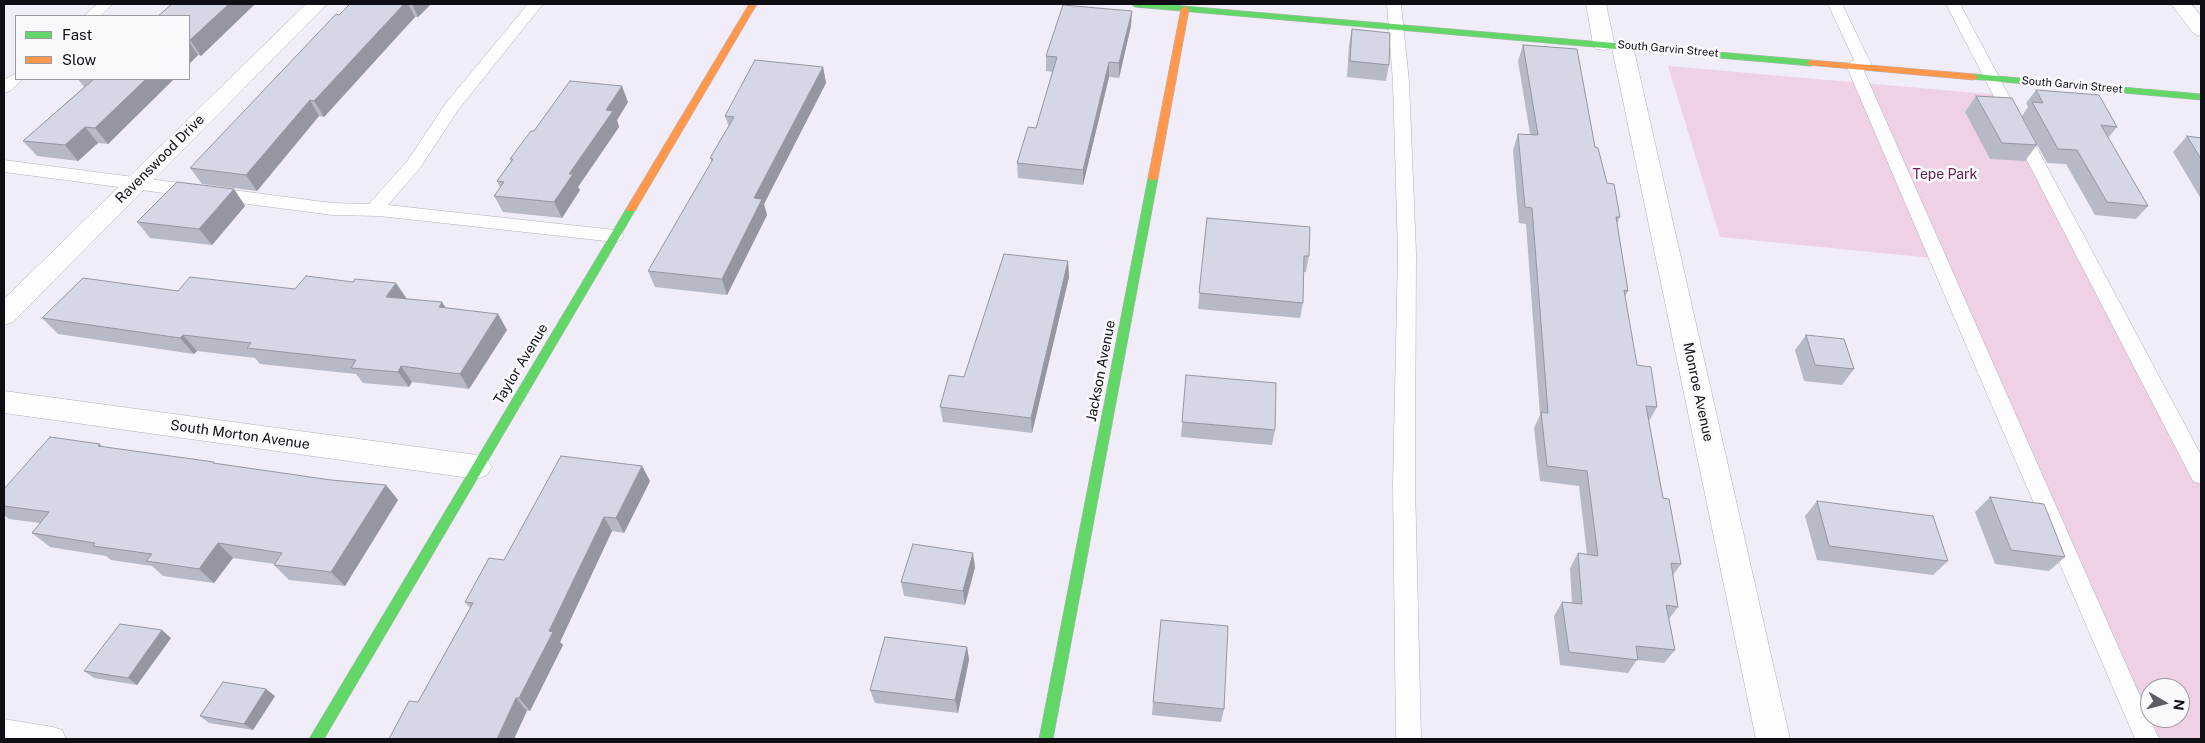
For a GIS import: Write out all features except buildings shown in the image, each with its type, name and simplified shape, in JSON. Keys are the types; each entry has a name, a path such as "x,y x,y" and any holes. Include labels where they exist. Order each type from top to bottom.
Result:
{"street":[{"name":"Ravenswood Drive","path":"4,315 317,4"},
{"name":"Taylor Avenue","path":"316,739 753,4"},
{"name":"South Garvin Street","path":"1135,4 1185,8 1240,8 1395,27 2201,97"},
{"name":"Monroe Avenue","path":"1596,4 1613,45 1653,181 1773,739"},
{"path":"2181,4 2201,30"},
{"name":"Jackson Avenue","path":"1046,739 1185,8"},
{"name":"South Morton Avenue","path":"4,402 477,468"}],"lane":[{"path":"92,15 106,4"},
{"path":"374,210 414,164 452,107 536,4"},
{"path":"1394,4 1401,82 1407,253 1404,484 1409,739"},
{"path":"1835,4 1859,66 2147,739"},
{"path":"1953,4 2201,475"},
{"path":"4,88 15,79"},
{"path":"4,166 332,209 374,210 615,236"},
{"path":"4,731 53,739"}],"green space":[{"name":"Tepe Park","path":"1668,66 2000,95 2201,474 2201,739 2142,739 1942,259 1720,237"}],"traffic: fast":[{"path":"1135,4 1811,63"},
{"path":"1974,77 2201,97"},
{"path":"1046,739 1153,178"},
{"path":"316,739 631,209"}],"traffic: slow":[{"path":"631,209 753,4"},
{"path":"1153,178 1185,9"},
{"path":"1811,63 1974,77"}]}
